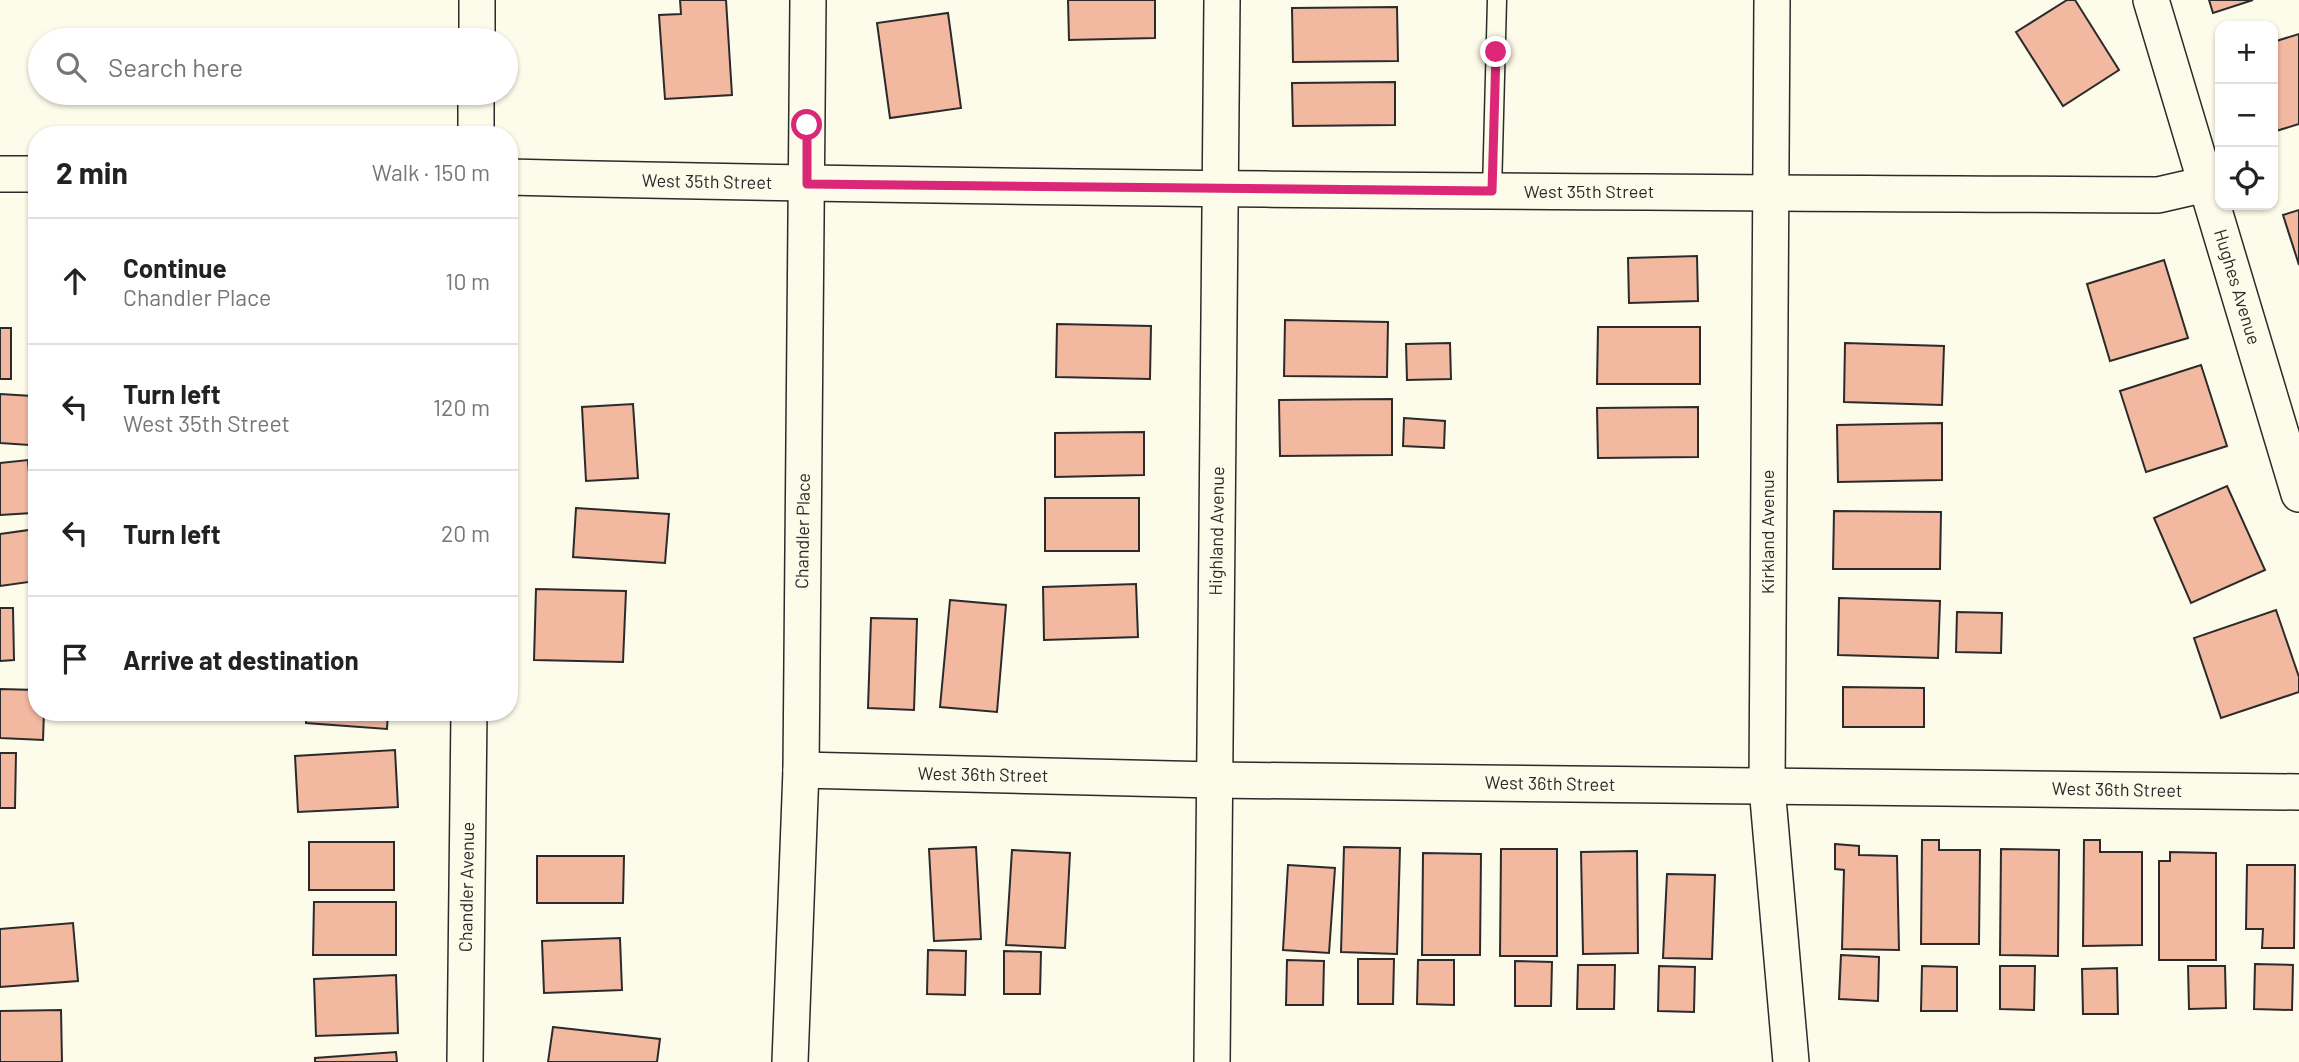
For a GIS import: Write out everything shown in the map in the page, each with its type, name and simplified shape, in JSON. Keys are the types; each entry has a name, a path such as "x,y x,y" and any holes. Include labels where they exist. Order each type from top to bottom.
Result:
{"street":[{"path":"477,0 477,28"},
{"name":"Chandler Place","path":"790,1062 801,770 808,0"},
{"name":"Highland Avenue","path":"1212,1062 1222,0"},
{"name":"Kirkland Avenue","path":"1772,0 1767,787 1791,1062"},
{"name":"Hughes Avenue","path":"2151,0 2299,494"},
{"path":"476,105 476,126"},
{"path":"0,174 28,174"},
{"name":"West 35th Street","path":"518,177 1220,190 2158,195 2206,184"},
{"name":"Chandler Avenue","path":"465,1062 469,721"},
{"name":"West 36th Street","path":"801,770 1214,780 2299,792"}],"lane":[{"path":"1492,191 1497,0"}],"building":[{"path":"680,0 726,0 732,95 665,99 659,15 681,14"},
{"path":"1068,0 1155,0 1155,38 1069,40"},
{"path":"2067,0 2075,0 2119,70 2063,106 2016,32"},
{"path":"2209,0 2253,0 2213,13"},
{"path":"1397,7 1398,61 1293,62 1292,8"},
{"path":"948,13 961,108 890,118 877,23"},
{"path":"2299,34 2299,124 2278,130 2278,84 2278,40"},
{"path":"1395,82 1395,125 1293,126 1292,83"},
{"path":"2299,210 2299,265 2283,215"},
{"path":"1697,256 1698,301 1629,303 1628,258"},
{"path":"2164,260 2188,338 2110,361 2087,284"},
{"path":"1285,320 1388,322 1387,377 1284,376"},
{"path":"1057,324 1151,326 1150,379 1056,377"},
{"path":"1598,327 1700,327 1700,384 1597,384"},
{"path":"0,328 11,328 11,379 0,379"},
{"path":"1450,343 1451,379 1407,380 1406,344"},
{"path":"1845,343 1944,346 1942,405 1844,402"},
{"path":"2201,365 2227,446 2146,472 2120,391"},
{"path":"0,394 28,396 28,445 0,443"},
{"path":"1392,399 1392,455 1280,456 1279,400"},
{"path":"633,404 638,478 586,481 582,407"},
{"path":"1698,407 1698,457 1598,458 1597,408"},
{"path":"1404,418 1445,421 1444,448 1403,446"},
{"path":"1942,423 1942,480 1838,482 1837,425"},
{"path":"1144,432 1144,475 1055,477 1055,433"},
{"path":"28,460 28,513 0,515 0,463"},
{"path":"2227,486 2265,570 2191,603 2154,518"},
{"path":"1045,498 1139,498 1139,551 1045,551"},
{"path":"576,508 669,514 665,563 573,557"},
{"path":"1834,511 1941,512 1940,569 1833,569"},
{"path":"28,530 28,582 0,586 0,534"},
{"path":"1136,584 1138,637 1044,640 1043,587"},
{"path":"536,589 626,591 623,662 534,660"},
{"path":"1839,598 1940,601 1938,658 1838,655"},
{"path":"950,600 1006,605 997,712 940,707"},
{"path":"0,608 13,608 14,660 0,661"},
{"path":"2276,610 2299,677 2299,692 2221,718 2194,638"},
{"path":"1957,612 2002,613 2001,653 1956,652"},
{"path":"871,618 917,619 914,710 868,708"},
{"path":"1843,687 1924,688 1924,727 1843,727"},
{"path":"0,689 28,690 28,721 44,721 43,740 0,738"},
{"path":"306,721 387,721 387,729"},
{"path":"395,750 398,807 298,812 295,756"},
{"path":"0,753 16,753 15,808 0,808"},
{"path":"1922,840 1939,840 1939,850 1980,850 1979,944 1921,944"},
{"path":"2084,840 2100,840 2100,852 2142,852 2142,945 2083,946"},
{"path":"309,842 394,842 394,890 309,890"},
{"path":"1835,844 1859,846 1859,855 1897,856 1899,950 1842,949 1844,870 1835,869"},
{"path":"976,847 981,939 934,941 929,849"},
{"path":"1344,847 1400,848 1397,954 1341,952"},
{"path":"1501,849 1557,849 1557,956 1500,956"},
{"path":"2001,849 2059,850 2058,956 2000,955"},
{"path":"1012,850 1070,853 1065,948 1006,945"},
{"path":"1637,851 1638,953 1583,954 1581,852"},
{"path":"2170,852 2216,853 2216,960 2159,960 2159,861 2170,861"},
{"path":"1423,853 1481,854 1480,955 1422,955"},
{"path":"537,856 624,856 623,903 537,903"},
{"path":"1288,865 1335,868 1329,953 1283,950"},
{"path":"2247,865 2295,865 2294,948 2262,948 2263,929 2246,929"},
{"path":"1667,874 1715,875 1712,959 1663,958"},
{"path":"314,902 396,902 396,955 313,955"},
{"path":"73,923 78,981 0,987 0,929"},
{"path":"620,938 622,990 544,993 542,941"},
{"path":"928,950 966,951 965,995 927,994"},
{"path":"1004,951 1041,952 1040,994 1004,994"},
{"path":"1841,955 1879,957 1878,1001 1839,999"},
{"path":"1358,959 1394,959 1393,1004 1358,1004"},
{"path":"1287,960 1324,961 1323,1005 1286,1005"},
{"path":"1418,960 1454,960 1454,1005 1417,1004"},
{"path":"1515,961 1552,962 1551,1006 1515,1006"},
{"path":"2255,964 2293,965 2292,1010 2254,1009"},
{"path":"1578,965 1615,965 1614,1009 1577,1009"},
{"path":"1659,966 1695,967 1694,1012 1658,1011"},
{"path":"1922,966 1957,967 1957,1011 1921,1011"},
{"path":"2000,966 2035,966 2034,1010 2000,1009"},
{"path":"2188,966 2225,966 2226,1008 2189,1009"},
{"path":"2117,968 2118,1014 2083,1014 2082,969"},
{"path":"396,975 398,1033 316,1036 314,979"},
{"path":"61,1010 62,1062 0,1062 0,1011"},
{"path":"553,1027 660,1039 657,1062 548,1062"},
{"path":"396,1052 397,1062 315,1062 315,1058"}],"route":[{"path":"807,125 807,184 1492,191 1496,52"}]}
